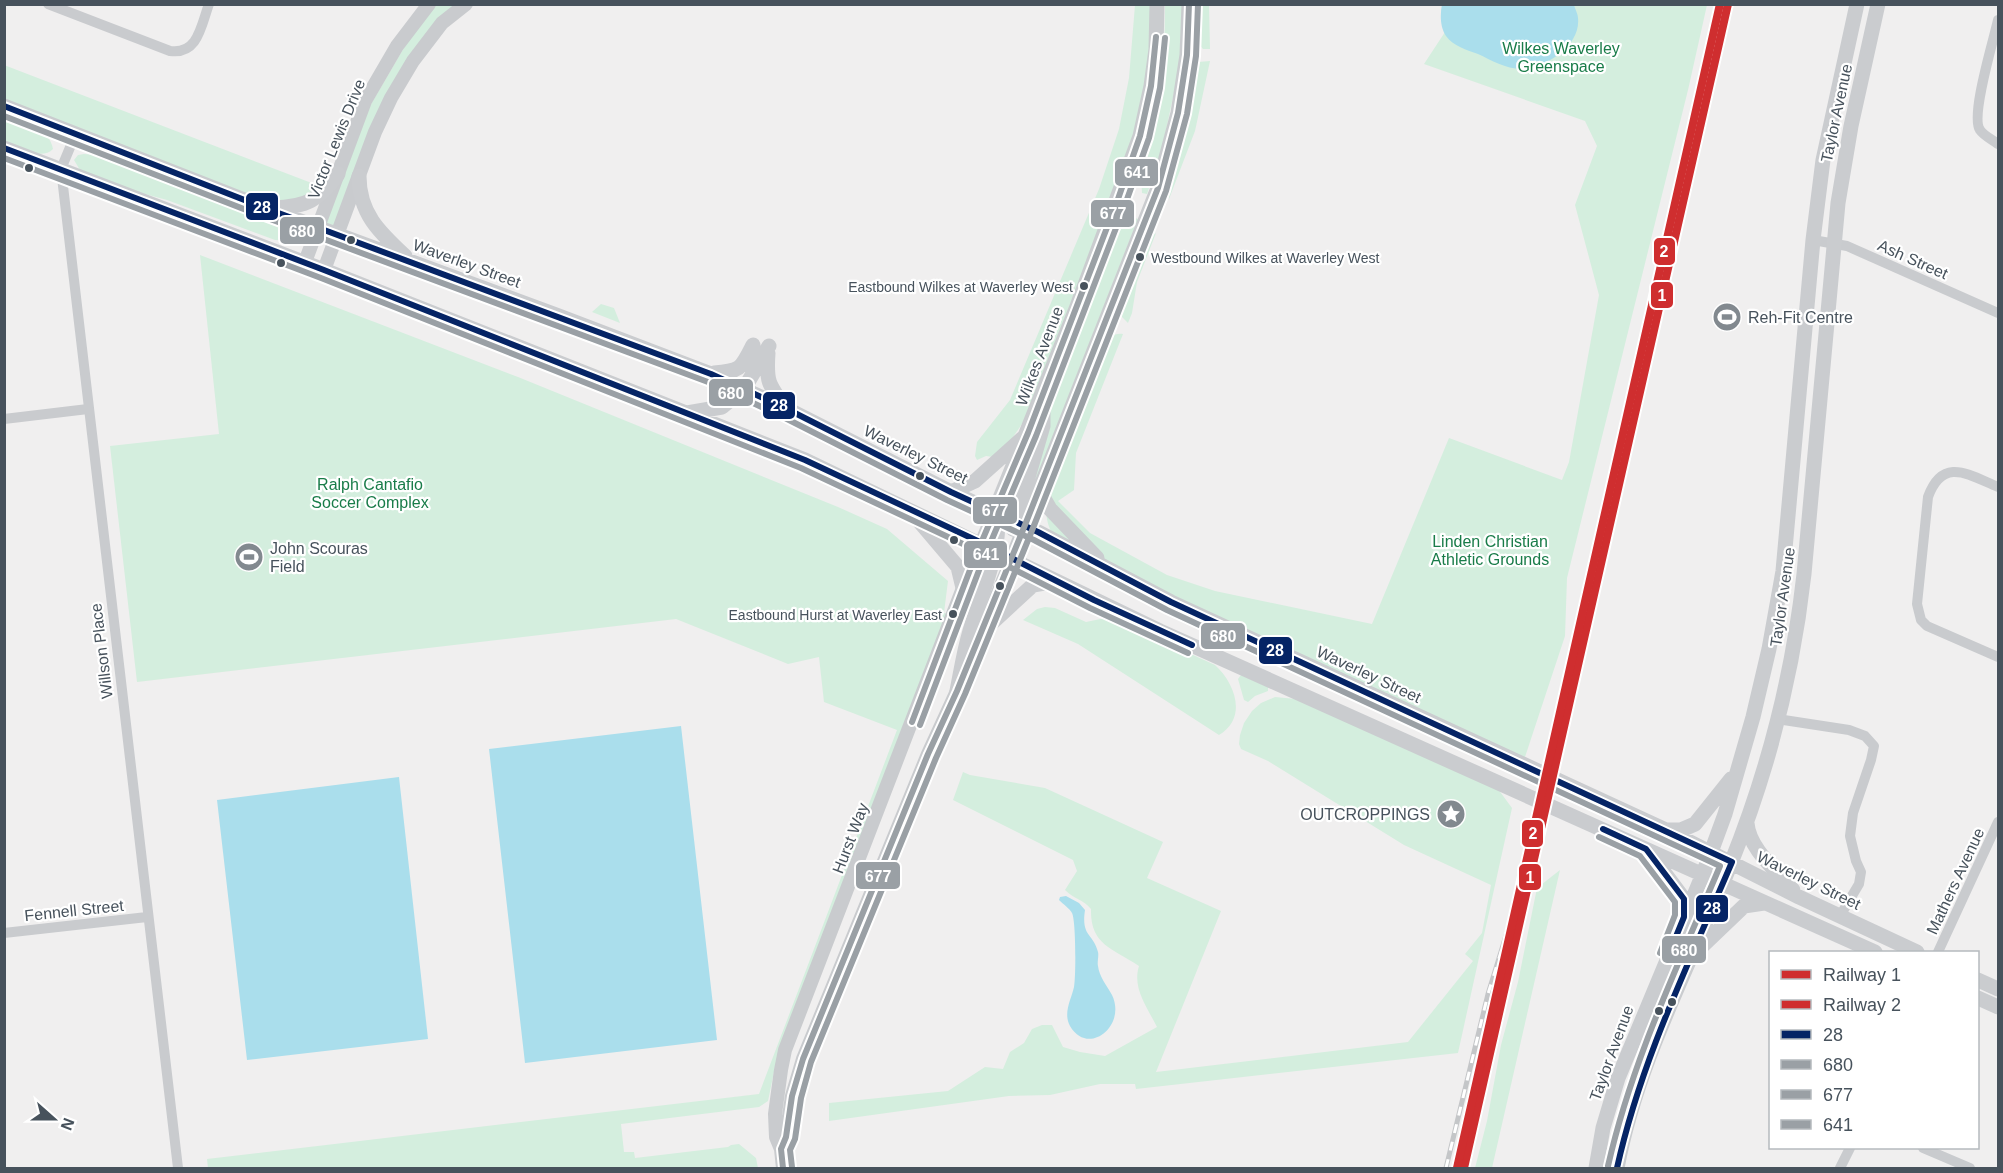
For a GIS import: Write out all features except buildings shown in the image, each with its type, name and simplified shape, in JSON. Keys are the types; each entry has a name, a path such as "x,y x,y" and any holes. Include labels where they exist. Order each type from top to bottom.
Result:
{"main road":[{"name":"Wilkes Avenue","path":"982,543 1043,395 1140,136 1156,49 1157,4"},
{"path":"1020,523 1039,490 1158,188 1178,113 1187,55 1189,4"},
{"name":"Taylor Avenue","path":"1596,1168 1603,1128 1618,1078 1712,852 1725,814 1767,660 1780,593 1795,457 1813,240 1823,160 1857,4"},
{"name":"Taylor Avenue","path":"1617,1168 1634,1101 1656,1036 1723,884 1747,823 1767,762 1793,652 1803,585 1834,244 1844,160 1878,4"},
{"name":"Waverley Street","path":"4,106 265,208 711,374 787,409 951,492 1020,523 1171,602 1666,830 1799,897 1915,951"},
{"path":"4,148 305,262 805,460 982,543 1160,631 1873,951"},
{"path":"265,208 294,207 311,202 325,192 338,174"},
{"path":"359,176 359,192 373,223 412,262"},
{"path":"711,374 732,372 742,366 753,345"},
{"path":"685,414 722,407 744,389 769,346 766,376 772,390 787,409"},
{"path":"1012,559 1043,426 1043,395"},
{"path":"951,492 975,481 1028,433"},
{"path":"1039,490 1050,509 1110,571"},
{"path":"909,509 957,567 963,588"},
{"path":"957,691 969,635 996,551 999,524 996,512"},
{"path":"982,632 1033,585 1056,581"},
{"path":"1666,830 1682,830 1695,824 1722,794 1738,770"},
{"path":"1747,823 1748,832 1754,844 1799,897"},
{"path":"1646,849 1684,899 1684,917"},
{"path":"1691,956 1744,906 1764,903"},
{"path":"1979,981 1998,989"},
{"path":"1979,999 1998,1007"}],"street":[{"path":"48,4 170,51 181,53 190,48 195,40 209,4"},
{"name":"Victor Lewis Drive","path":"305,262 365,101 397,46 429,4"},
{"name":"Victor Lewis Drive","path":"324,270 375,132 390,98 442,23 466,4"},
{"path":"1998,20 1977,106 1976,122 1980,131 1998,144"},
{"name":"Willson Place","path":"76,133 62,169 88,409 178,1168"},
{"name":"Ash Street","path":"1813,240 1865,254 1998,313"},
{"path":"4,419 88,409"},
{"path":"1998,487 1955,471 1933,482 1928,497 1917,604 1921,620 1928,626 1998,657"},
{"name":"Hurst Way","path":"783,1168 781,1149 776,1137 775,1114 785,1050 982,543"},
{"name":"Hurst Way","path":"781,1149 786,1137 792,1096 803,1059 928,754 1012,559"},
{"path":"1777,719 1849,730 1865,736 1874,746 1853,813 1850,836 1861,872 1859,884 1840,916"},
{"name":"Mathers Avenue","path":"1938,951 1998,822"},
{"name":"Fennell Street","path":"4,933 147,916"},
{"path":"1840,1168 1850,1149"},
{"path":"1925,1149 1970,1168"}],"green space":[{"path":"429,5 466,5 442,23 391,98 338,234 319,227 350,140"},
{"path":"1135,5 1151,5 1149,52 1142,105 1128,156 1026,418 1009,443 993,457 986,456 977,460 975,456 977,442 1010,400 1099,189 1119,129 1129,78"},
{"path":"1165,5 1183,5 1180,64 1162,149 1147,194 1142,193 1141,176 1149,152 1164,78"},
{"path":"1197,5 1209,5 1210,49 1203,49 1196,41"},
{"path":"1445,5 1707,5 1567,578 1565,636 1520,772 1303,669 1234,639 1084,565 1066,551 1056,539 1047,519 1047,497 1053,474 1104,344 1107,339 1117,334 1123,334 1076,453 1074,490 1058,501 1090,533 1167,575 1215,591 1372,624 1449,438 1562,480 1569,462 1599,295 1575,205 1597,146 1585,121 1424,64 1447,29"},
{"path":"1210,61 1195,131 1169,199 1166,186 1180,134 1192,70 1198,62"},
{"path":"4,65 309,182 325,192 265,208 5,106"},
{"path":"4,114 41,131 51,142 53,149 43,154 5,143"},
{"path":"78,155 96,155 217,201 283,222 296,233 298,239 294,241 275,240 167,200 123,188 80,170 74,160"},
{"path":"1132,217 1138,219 1023,513 1009,508 1023,466 1114,234 1118,227"},
{"path":"1156,233 1137,282 1128,323 1120,315 1119,305 1144,241"},
{"name":"Ralph Cantafio Soccer Complex","path":"200,255 518,377 838,507 887,529 948,581 944,613 948,614 775,1067 768,1101 759,1107 621,1124 624,1152 634,1152 635,1158 739,1144 756,1158 758,1168 208,1168 207,1159 759,1094 897,730 824,702 819,657 788,664 676,619 137,682 110,446 219,434"},
{"path":"601,304 614,308 620,323 592,312"},
{"path":"1055,608 1086,622 1110,617 1215,665 1228,681 1235,700 1236,710 1228,728 1219,735 1078,644 1023,620 1037,609"},
{"path":"1241,675 1268,687 1268,691 1255,696 1248,702 1244,700 1238,679"},
{"path":"1275,697 1296,699 1498,789 1512,808 1458,1053 1136,1089 1135,1084 1100,1084 1050,1095 1009,1096 829,1121 829,1103 948,1091 985,1067 1003,1069 1010,1052 1024,1043 1032,1029 1042,1025 1052,1025 1063,1047 1105,1056 1157,1027 1139,990 1137,974 1139,966 1104,944 1094,931 1091,909 1065,890 1077,871 1073,860 953,800 963,772 1045,788 1163,842 1147,878 1221,911 1156,1072 1408,1042 1473,961 1465,954 1482,933 1491,885 1404,845 1268,761 1241,749 1240,735 1244,723 1261,703"},
{"path":"1560,870 1492,1168 1475,1168 1537,888"}],"water":[{"path":"1442,4 1574,5 1578,16 1577,28 1568,46 1551,60 1531,68 1515,69 1456,45 1449,39 1442,25"},
{"path":"681,726 717,1040 525,1063 489,749"},
{"path":"399,777 428,1039 247,1060 217,800"},
{"path":"1066,896 1079,903 1085,910 1086,930 1096,946 1099,970 1112,995 1115,1007 1110,1027 1095,1038 1086,1039 1078,1035 1068,1021 1067,1011 1075,981 1075,949 1072,913 1059,900 1060,897"}],"railway":[{"path":"1446,1168 1488,994 1521,887"}],"rail line":[{"name":"2","path":"1457,1168 1720,4"},
{"name":"1","path":"1464,1168 1728,4"}],"transit line":[{"name":"677","path":"783,1168 781,1149 786,1137 792,1096 803,1059 1025,525 1158,188 1178,113 1187,55 1189,4"},
{"name":"641","path":"792,1167 790,1150 795,1139 801,1098 811,1062 1033,528 1166,191 1187,114 1196,56 1198,4"},
{"name":"677","path":"912,722 973,562 1028,433 1118,199 1140,136 1151,86 1156,37"},
{"name":"641","path":"920,725 981,565 1036,436 1149,138 1160,88 1165,38"},
{"name":"28","path":"4,106 265,208 711,374 787,409 951,492 1038,532 1171,602 1732,862 1667,1012 1639,1089 1617,1168"},
{"name":"680","path":"4,116 262,216 708,382 783,417 947,500 1034,540 1167,610 1720,866 1643,1051 1608,1166"},
{"name":"28","path":"4,148 324,270 805,460 1192,645"},
{"name":"680","path":"4,158 321,278 801,468 1188,653"},
{"name":"28","path":"1603,829 1646,849 1684,899 1684,917 1668,956"},
{"name":"680","path":"1599,837 1640,856 1675,902 1675,915 1660,953"}],"place":[{"name":"Westbound Wilkes at Waverley West","path":"1140,257"},
{"name":"Eastbound Wilkes at Waverley West","path":"1084,286"},
{"name":"Reh-Fit Centre","path":"1727,317"},
{"name":"John Scouras Field","path":"249,557"},
{"name":"Eastbound Hurst at Waverley East","path":"953,614"},
{"name":"OUTCROPPINGS","path":"1451,814"}],"park label":[{"name":"Wilkes Waverley Greenspace","path":"1561,57"},
{"name":"Linden Christian Athletic Grounds","path":"1490,550"}]}
